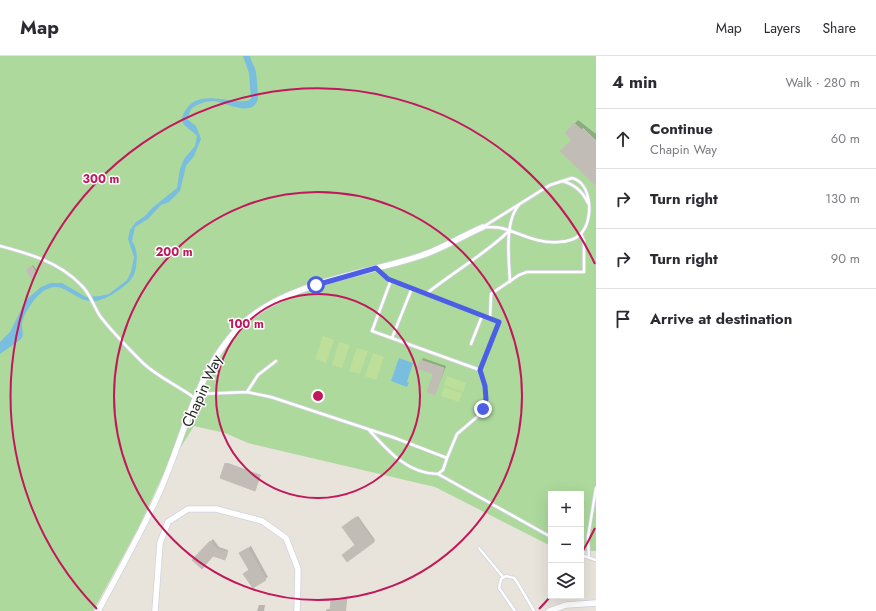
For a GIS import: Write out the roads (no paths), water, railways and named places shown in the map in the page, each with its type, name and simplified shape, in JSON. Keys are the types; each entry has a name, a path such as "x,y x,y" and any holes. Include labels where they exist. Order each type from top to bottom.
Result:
{"street":[{"name":"Chapin Way","path":"98,611 155,502 213,361 235,331 251,316 290,294 421,256 483,227"},
{"path":"155,611 160,543 168,522 188,509 216,509 262,521 286,538 298,569 297,611"},
{"path":"549,611 566,605 596,603"}],"lane":[{"path":"572,178 583,184 588,195 587,222 584,230 580,234 566,241 550,242 509,231 483,227 550,185 561,181 572,178"},
{"path":"561,181 573,185 583,195 588,203"},
{"path":"510,282 509,231 516,208 524,201"},
{"path":"426,294 454,272 497,243 509,231"},
{"path":"490,319 491,294 527,272 584,272 584,241 580,234"},
{"path":"0,246 46,259 74,277 89,294 94,305 117,337 144,364 168,383 198,396 247,392 303,407 447,458"},
{"path":"376,268 391,280 499,322 480,370 485,386 486,399 483,409 477,418 457,434 443,470 438,474"},
{"path":"391,280 372,331 480,370"},
{"path":"392,338 412,288"},
{"path":"471,344 482,316"},
{"path":"247,392 258,375 276,361"},
{"path":"369,430 385,448 414,470 428,474 438,474 548,535"},
{"path":"589,558 588,537 596,488"},
{"path":"479,548 503,577"},
{"path":"584,556 596,560"},
{"path":"503,577 506,576 514,578 534,611"},
{"path":"503,577 499,584 500,592 515,611"}],"water":[{"path":"243,56 250,56 256,71 258,98 255,104 251,107 239,108 211,101 199,104 191,109 187,119 196,126 201,139 194,156 186,166 180,191 169,202 161,205 148,219 135,227 132,241 137,257 135,271 131,280 106,298 94,301 85,300 62,288 54,287 41,292 27,310 22,324 23,335 21,339 0,354 0,342 10,332 26,300 41,287 51,283 62,283 86,297 100,296 109,294 127,280 131,272 134,257 128,239 130,230 136,222 177,188 180,169 184,159 195,146 197,136 182,122 182,117 185,111 191,103 200,99 209,98 245,101 251,99 249,73"},
{"path":"399,358 413,363 407,382 409,383 407,387 391,381"}]}
